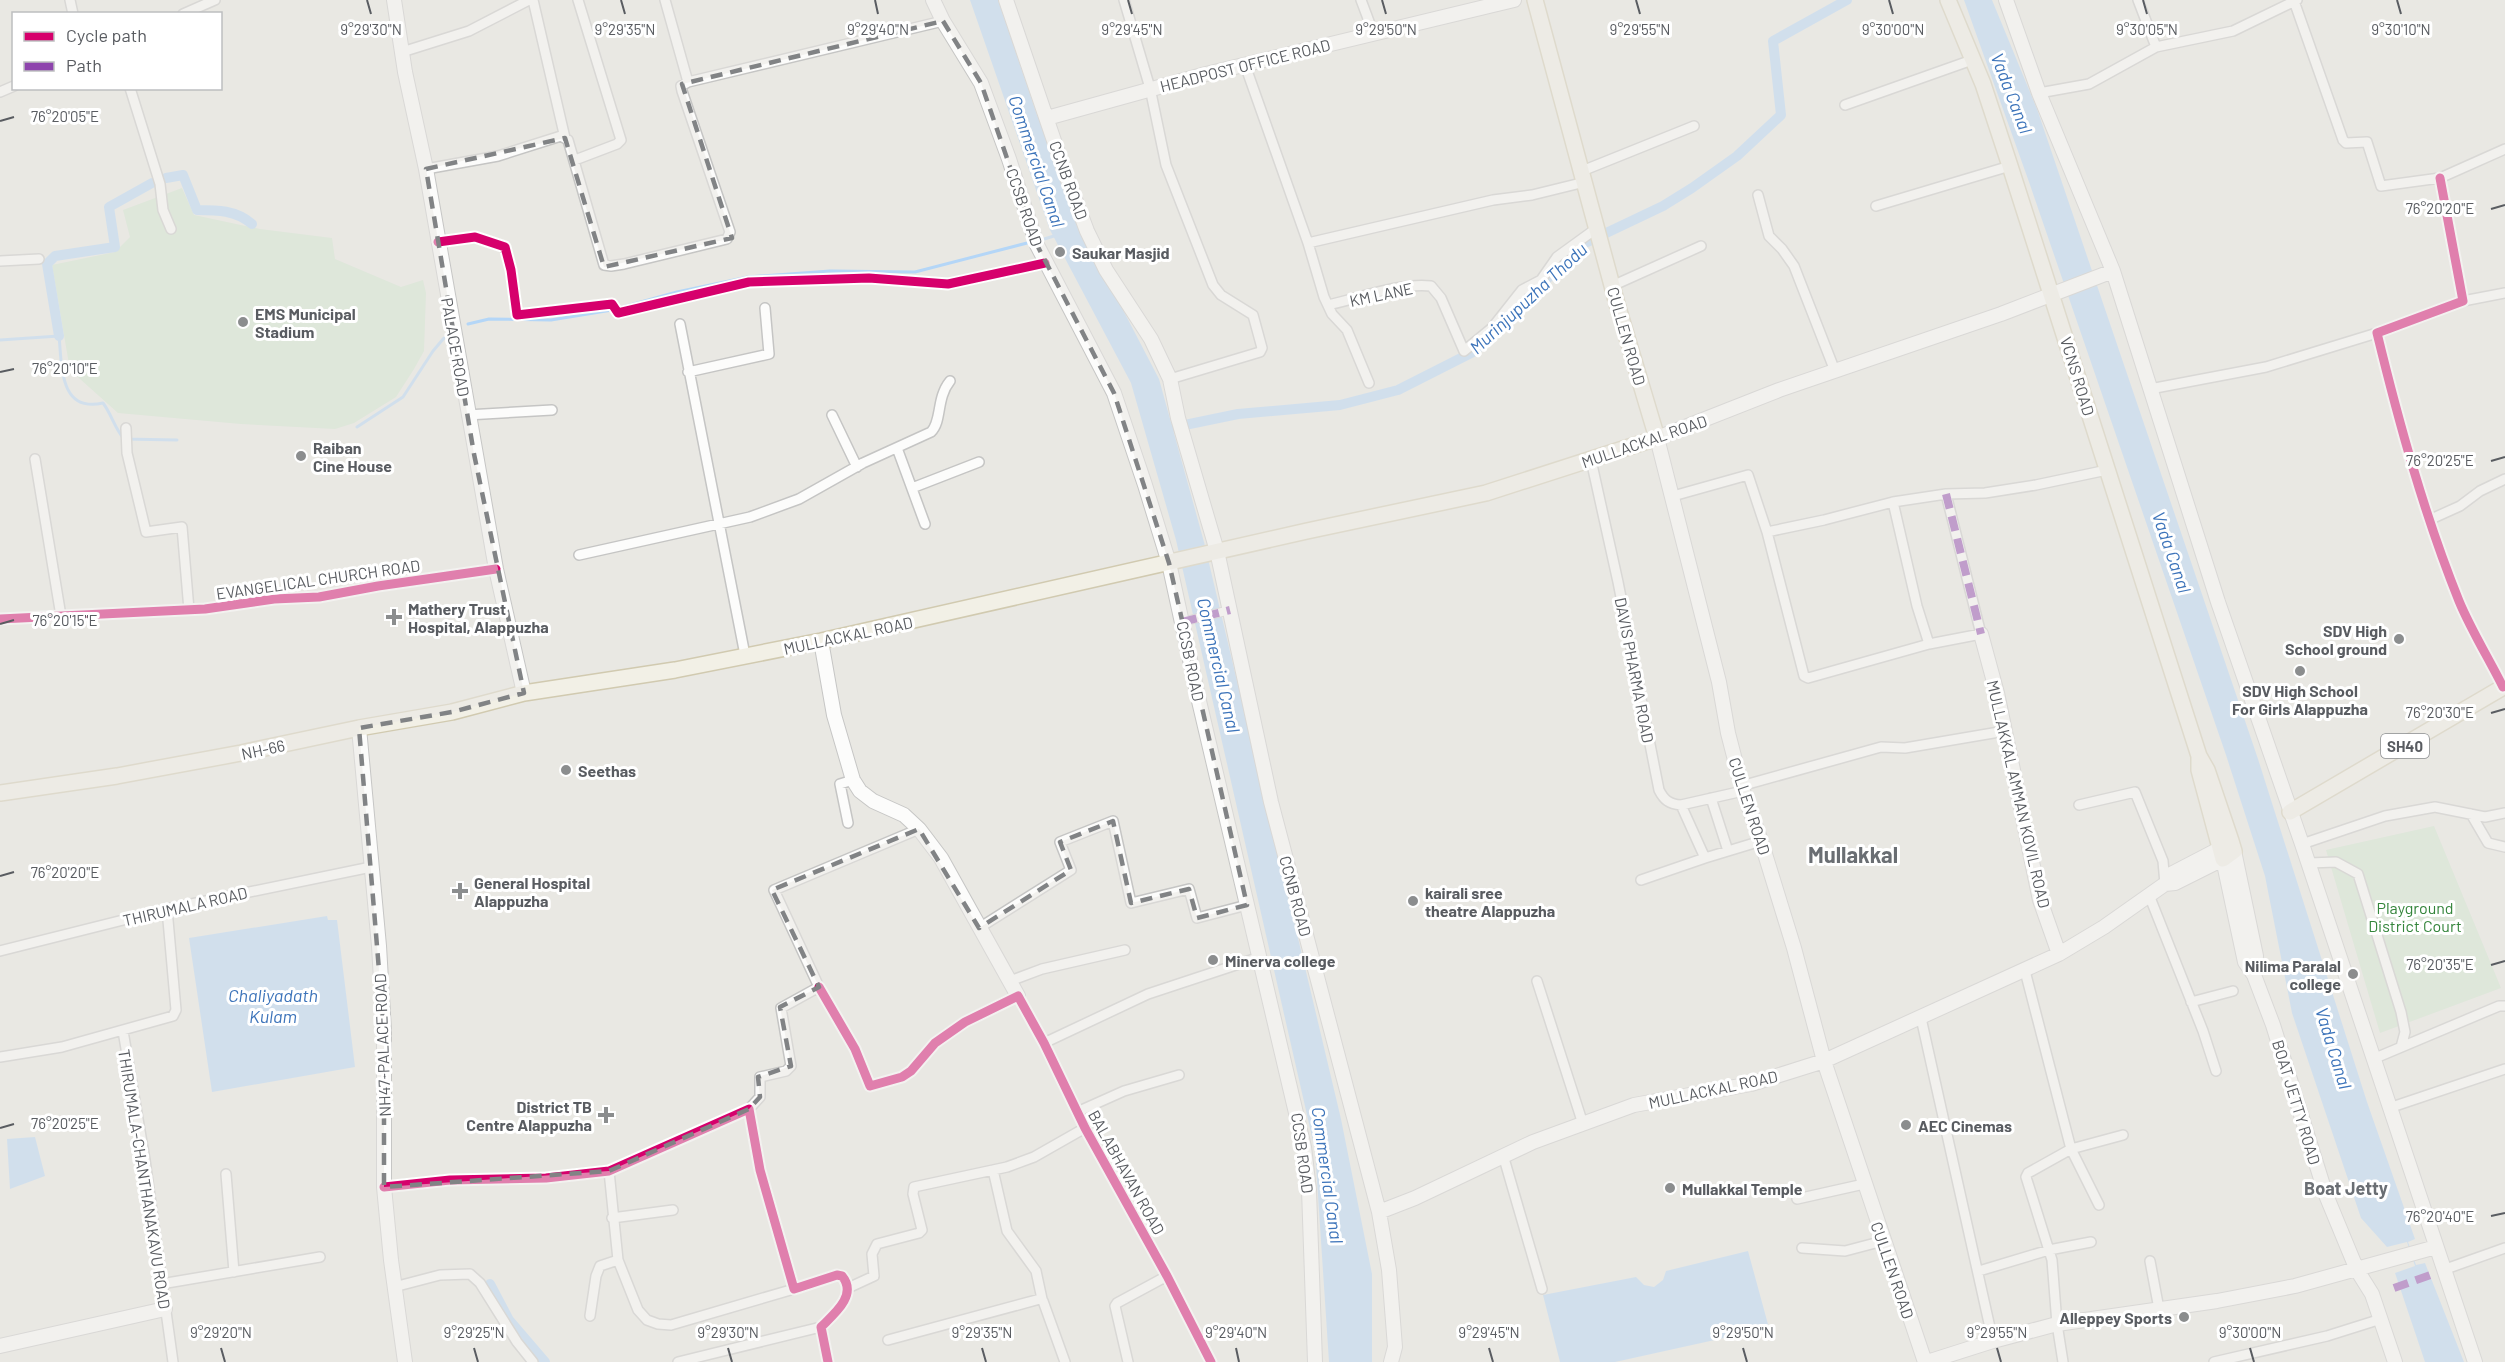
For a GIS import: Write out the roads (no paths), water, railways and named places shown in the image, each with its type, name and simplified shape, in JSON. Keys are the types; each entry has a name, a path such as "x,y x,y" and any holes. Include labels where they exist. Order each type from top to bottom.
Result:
{"main road":[{"name":"PALACE ROAD","path":"394,0 496,569 524,693"},
{"name":"CCSB ROAD","path":"933,0 943,21 981,83 997,123 1036,241 1114,393 1172,562 1187,620 1247,905 1304,1147 1309,1190 1315,1362"},
{"name":"CCNB ROAD","path":"1006,0 1063,167 1092,240 1106,270 1151,339 1170,379 1178,418 1215,551 1271,802 1379,1212 1389,1270 1395,1347 1391,1362"},
{"name":"HEADPOST OFFICE ROAD","path":"1047,118 1150,88 1373,32 1514,0"},
{"name":"CULLEN ROAD","path":"1535,0 1612,286 1673,496 1719,682 1728,733 1742,788 1794,948 1824,1061 1883,1241 1926,1362"},
{"name":"VCNS ROAD","path":"1948,0 1983,84 2055,292 2107,470 2199,756 2207,770 2227,850"},
{"path":"2006,0 2039,93 2110,272 2151,389 2218,602 2302,844 2475,1362"},
{"name":"MULLACKAL ROAD","path":"524,693 675,670 821,641 1215,551 1486,493 1657,438 1835,371 2001,314 2110,272"},
{"name":"MULLAKKAL AMMAN KOVIL ROAD","path":"1981,634 2005,731 2040,900 2059,954"},
{"name":"BALABHAVAN ROAD","path":"821,641 834,715 853,780 860,791 873,801 904,815 919,829 941,858 1018,996"},
{"name":"SH40","path":"2290,812 2504,686"},
{"name":"NH-66","path":"0,793 128,774 452,712 524,693"},
{"name":"NH47-PALACE ROAD","path":"359,728 384,1031 384,1187 394,1287 405,1362"},
{"name":"MULLACKAL ROAD","path":"1379,1212 1416,1198 1503,1155 1634,1105 1751,1084 1824,1061 2059,954 2104,927 2165,884 2175,883 2227,850"},
{"name":"BOAT JETTY ROAD","path":"2227,850 2256,956 2254,975 2273,1025 2326,1195 2357,1270 2372,1294 2395,1362"},
{"path":"1926,1362 2057,1324 2295,1286 2436,1247"},
{"path":"0,1346 165,1309"}],"street":[{"path":"187,12 214,0"},
{"path":"402,52 469,32 529,0"},
{"path":"533,0 565,138 575,160 604,265 611,266 727,239 730,232 682,91 682,84 943,21"},
{"path":"575,160 617,144 621,140 578,0"},
{"path":"665,0 688,82"},
{"path":"1124,0 1150,88 1167,165 1213,285 1226,299 1252,315 1262,348 1260,352 1170,379"},
{"path":"1361,0 1373,32"},
{"path":"2138,0 2156,47"},
{"path":"2039,93 2089,84 2156,47 2233,31 2295,1 2343,140 2367,142 2378,183 2384,187 2440,178 2505,149"},
{"path":"1845,105 1972,60"},
{"path":"1245,65 1328,305 1332,314 1347,330 1369,383"},
{"path":"131,90 160,184 162,210 171,229"},
{"path":"1308,243 1493,200 1532,195 1584,176 1694,126"},
{"path":"426,169 498,156 561,136 565,138"},
{"path":"1876,206 2010,166"},
{"path":"2440,178 2463,302"},
{"path":"1758,195 1769,236 1794,266 1835,371"},
{"name":"KM LANE","path":"1328,305 1415,285 1431,286 1441,298 1464,351 1491,328 1522,290 1541,280 1557,257 1599,236"},
{"path":"438,242 475,237 505,247 511,270 517,315 612,304 618,313 749,282 869,278 948,284 1046,263"},
{"path":"1612,286 1701,246"},
{"path":"0,261 39,259"},
{"path":"2151,389 2266,366 2377,333 2463,302 2505,293"},
{"path":"688,372 769,354 765,308"},
{"path":"680,324 745,656"},
{"path":"2377,333 2395,405 2429,520 2460,604 2504,686"},
{"path":"579,555 750,518 799,499 935,428 943,390 950,381"},
{"path":"468,415 552,410"},
{"path":"832,415 857,467"},
{"path":"126,428 127,453 146,532 182,527 189,610"},
{"path":"897,448 925,524"},
{"path":"35,459 61,616"},
{"name":"DAVIS PHARMA ROAD","path":"1591,460 1659,790 1672,804 1681,805"},
{"path":"912,488 979,462"},
{"path":"1767,532 1893,502 1946,494 1985,493 2107,470"},
{"path":"1673,496 1748,475 1767,532 1806,677 1929,644 1981,634 1946,494"},
{"path":"2429,520 2460,506 2505,479"},
{"path":"1893,502 1917,606 1929,644"},
{"name":"EVANGELICAL CHURCH ROAD","path":"0,619 189,610 274,599 319,597 378,585 496,569"},
{"path":"1187,620 1227,611"},
{"path":"1705,858 1681,805 1881,747 1905,748 2005,731"},
{"path":"848,823 840,784 853,780"},
{"path":"2079,805 2135,792 2163,861 2165,884"},
{"path":"1711,798 1728,851"},
{"path":"2302,844 2385,816 2434,807 2485,817 2505,813"},
{"path":"2471,814 2488,843 2505,847"},
{"path":"979,928 1071,870 1060,842 1113,821 1131,903 1189,888 1197,918 1247,905"},
{"path":"919,829 774,890 819,987 855,1049 870,1086 902,1077 911,1071 935,1043 965,1022 1018,996"},
{"path":"1641,880 1761,841"},
{"path":"2308,863 2336,862 2358,874 2401,1012 2405,1032 2401,1047"},
{"name":"THIRUMALA ROAD","path":"0,951 167,909 371,867"},
{"path":"2149,895 2216,1071"},
{"path":"0,1058 62,1047 173,1016 176,1010 167,909"},
{"path":"1010,981 1052,967 1125,950"},
{"path":"1044,1043 1148,994 1260,957"},
{"path":"2025,971 2071,1149 2099,1204"},
{"path":"1537,981 1583,1124"},
{"path":"384,1187 450,1179 536,1178 609,1170 749,1109 760,1097 760,1077 786,1071 791,1066 781,1008 819,987"},
{"path":"2191,1002 2233,991"},
{"name":"BALABHAVAN ROAD","path":"1018,996 1044,1043 1084,1128 1167,1276 1211,1362"},
{"path":"2373,1059 2499,1006 2505,1006"},
{"path":"1921,1018 1993,1341"},
{"name":"THIRUMALA-CHANTHANAKAVU ROAD","path":"123,1031 145,1160 173,1362"},
{"path":"2390,1108 2505,1069"},
{"path":"1077,1112 1124,1092 1179,1075"},
{"path":"749,1109 760,1170 794,1290"},
{"path":"848,1288 874,1276 872,1254 877,1244 919,1233 922,1230 913,1194 914,1188 993,1170 1034,1157 1084,1128"},
{"path":"2063,1362 2057,1324 2052,1260 2026,1178 2028,1173 2071,1149 2123,1135"},
{"path":"1503,1155 1542,1289"},
{"path":"609,1170 618,1260 638,1310 647,1320 671,1325 794,1290 837,1275 842,1276 848,1288 842,1306 821,1327 678,1362"},
{"path":"993,1170 1006,1231 1036,1271 1042,1299 1065,1362"},
{"path":"226,1174 234,1272"},
{"path":"1797,1199 1864,1184"},
{"path":"612,1218 673,1210"},
{"path":"1802,1248 1845,1251 1883,1241"},
{"path":"1978,1271 2049,1250 2091,1242"},
{"path":"2443,1270 2505,1248"},
{"path":"161,1284 320,1257"},
{"path":"590,1316 596,1276 600,1266 618,1260"},
{"path":"2150,1261 2159,1309"},
{"path":"394,1287 440,1275 470,1274 480,1283 517,1342 533,1362"},
{"path":"1128,1362 1117,1303 1167,1276"},
{"path":"888,1340 1042,1299"},
{"path":"2214,1362 2243,1359 2380,1319"},
{"path":"821,1327 828,1362"}],"water":[{"name":"Commercial Canal","path":"970,0 998,0 1037,115 1084,235 1159,379 1204,542 1341,1119 1372,1274 1372,1362 1329,1362 1315,1150 1176,540 1131,383 1050,230"},
{"name":"Vada Canal","path":"1964,0 1992,0 2037,109 2258,759 2367,1102 2415,1239 2408,1242 2416,1265 2425,1263 2464,1362 2425,1362 2395,1273 2415,1266 2407,1242 2387,1247 2361,1218 2292,1013 2265,876 2226,755"},
{"name":"Chaliyadath Kulam","path":"327,916 328,920 337,920 355,1067 212,1092 189,938"},
{"path":"35,1137 45,1176 10,1189 7,1139"},
{"path":"1748,1251 1769,1328 1615,1362 1560,1362 1543,1295 1636,1277 1644,1285 1654,1287 1663,1280 1666,1271"}],"waterway":[{"name":"Murinjupuzha Thodu","path":"1175,427 1238,414 1340,405 1398,390 1475,351 1581,245 1663,206 1692,188 1737,156 1781,115 1773,41 1847,0"},
{"path":"166,178 183,175 197,210 233,213 252,224"},
{"path":"59,336 47,264 55,256 115,247 109,207 152,183"},
{"name":"Commercial Canal","path":"1041,240 1054,236"},
{"path":"468,324 489,319 551,320 612,310 677,292 748,277 830,271 915,272 1031,242"},
{"path":"0,340 59,336 66,384 78,401 89,404 103,403 124,439 177,440"},
{"path":"357,427 403,397 444,338"},
{"path":"490,1284 509,1320 545,1362"}],"place":[{"name":"Saukar Masjid","path":"1060,252"},
{"name":"EMS Municipal Stadium","path":"243,322"},
{"name":"Raiban Cine House","path":"301,456"},
{"name":"Mathery Trust Hospital, Alappuzha","path":"394,617"},
{"name":"SDV High School ground","path":"2399,639"},
{"name":"SDV High School For Girls Alappuzha","path":"2300,671"},
{"name":"Seethas","path":"566,770"},
{"name":"General Hospital Alappuzha","path":"460,891"},
{"name":"kairali sree theatre Alappuzha","path":"1413,901"},
{"name":"Minerva college","path":"1213,960"},
{"name":"Nilima Paralal college","path":"2353,974"},
{"name":"District TB Centre Alappuzha","path":"606,1115"},
{"name":"AEC Cinemas","path":"1906,1125"},
{"name":"Mullakkal Temple","path":"1670,1188"},
{"name":"Alleppey Sports","path":"2184,1317"}],"district":[{"name":"Mullakkal","path":"1853,854"},
{"name":"Boat Jetty","path":"2346,1188"}],"park label":[{"name":"Playground District Court","path":"2415,916"}]}
